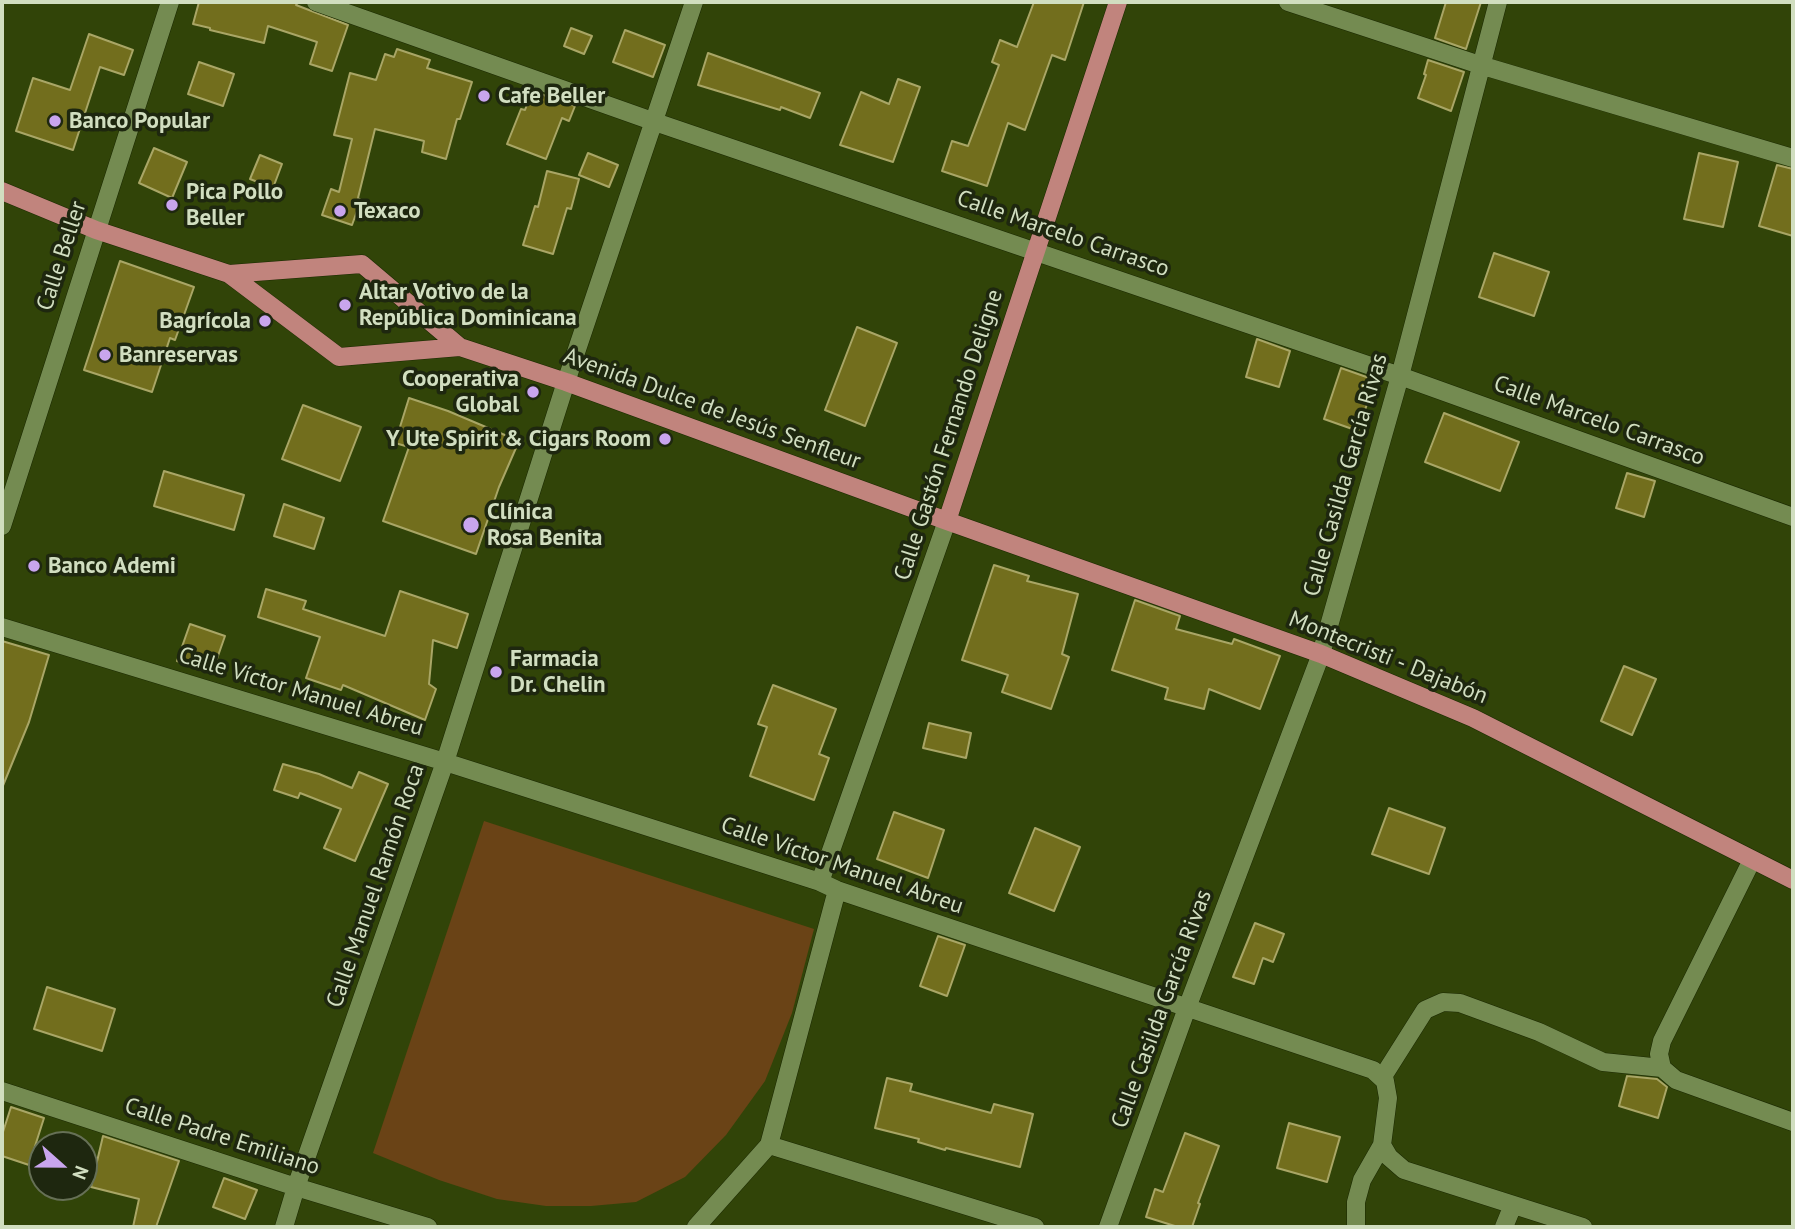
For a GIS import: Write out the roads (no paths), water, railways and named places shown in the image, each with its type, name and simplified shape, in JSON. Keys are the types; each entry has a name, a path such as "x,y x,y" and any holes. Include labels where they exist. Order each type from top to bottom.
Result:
{"main road":[{"name":"Calle Gastón Fernando Deligne","path":"947,521 1118,2"},
{"name":"Avenida Dulce de Jesús Senfleur","path":"2,191 96,230 229,274 339,358 460,347"},
{"name":"Avenida Dulce de Jesús Senfleur","path":"229,274 362,264 460,347 566,382 947,521"},
{"name":"Montecristi - Dajabón","path":"947,521 1321,654 1473,718 1793,880"}],"street":[{"name":"Calle Beller","path":"2,526 170,2"},
{"name":"Calle Marcelo Carrasco","path":"316,2 655,122 1400,376 1793,516"},
{"name":"Calle Manuel Ramón Roca","path":"284,1227 445,762 566,382 694,2"},
{"path":"1288,2 1480,65 1793,158"},
{"name":"Calle Casilda García Rivas","path":"1108,1227 1187,1008 1321,654 1400,376 1498,2"},
{"name":"Calle Gastón Fernando Deligne","path":"820,882 947,521"},
{"name":"Calle Víctor Manuel Abreu","path":"2,627 445,762 820,882 837,890 1373,1070 1382,1078"},
{"path":"1662,1068 1659,1054 1662,1041 1752,860"},
{"path":"696,1227 769,1145 837,890"},
{"path":"1356,1227 1356,1202 1362,1180 1382,1145 1388,1098 1382,1078 1425,1010 1443,1002 1460,1003 1539,1032 1603,1062 1662,1068 1676,1080 1793,1122"},
{"name":"Calle Padre Emiliano","path":"2,1091 428,1227"},
{"path":"769,1145 1035,1227"},
{"path":"1382,1145 1388,1157 1404,1170 1583,1227"},
{"path":"1504,1227 1513,1205"}],"place":[{"name":"Cafe Beller","path":"484,96"},
{"name":"Banco Popular","path":"55,121"},
{"name":"Pica Pollo Beller","path":"172,205"},
{"name":"Texaco","path":"340,211"},
{"name":"Altar Votivo de la República Dominicana","path":"345,305"},
{"name":"Bagrícola","path":"265,321"},
{"name":"Banreservas","path":"105,355"},
{"name":"Cooperativa Global","path":"533,392"},
{"name":"Y Ute Spirit & Cigars Room","path":"665,439"},
{"name":"Clínica Rosa Benita","path":"471,525"},
{"name":"Banco Ademi","path":"34,566"},
{"name":"Farmacia Dr. Chelin","path":"496,672"}]}
